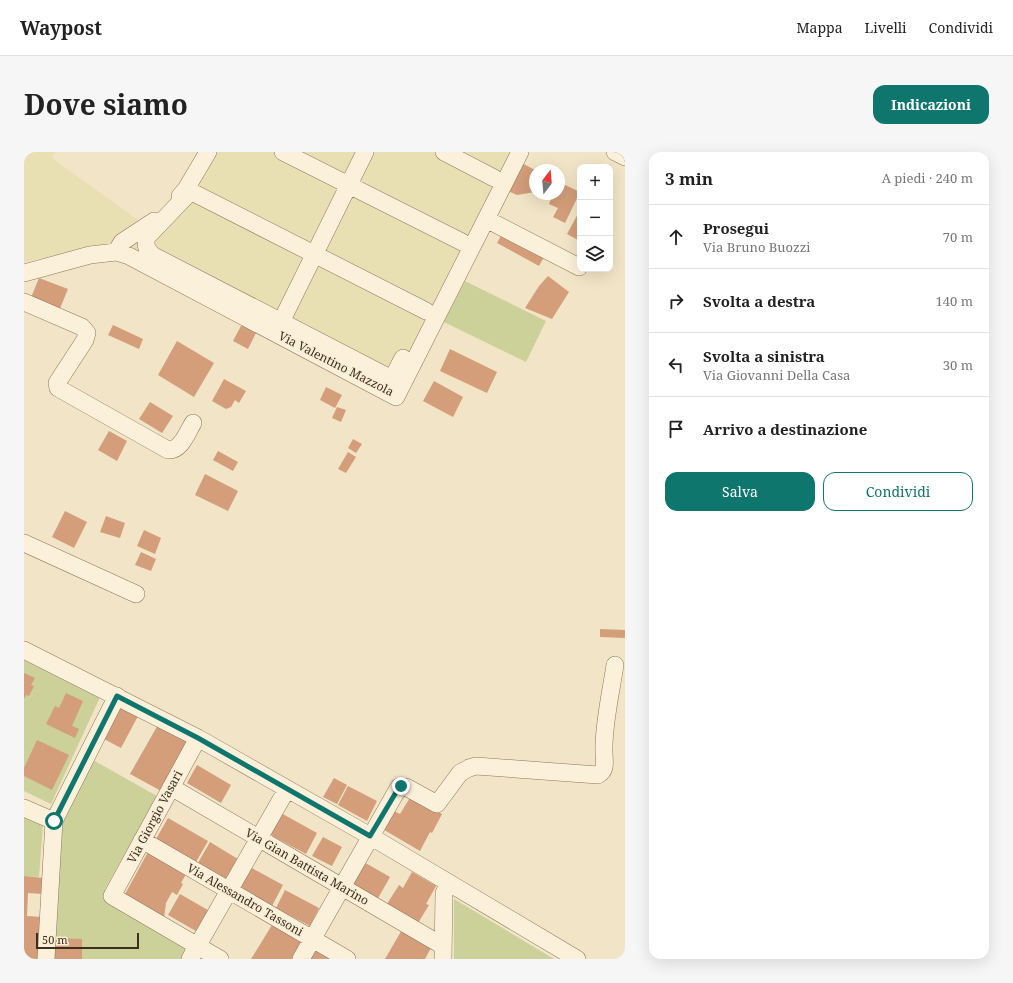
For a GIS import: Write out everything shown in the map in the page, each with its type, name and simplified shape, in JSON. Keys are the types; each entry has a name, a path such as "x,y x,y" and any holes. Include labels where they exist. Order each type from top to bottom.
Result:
{"street":[{"path":"208,152 189,190 147,236 147,251 392,379 507,152"},
{"path":"283,152 462,242"},
{"path":"281,322 365,152"},
{"path":"444,152 494,178"},
{"name":"Via Valentino Mazzola","path":"24,273 90,255 116,252 129,256 396,397 520,152"},
{"path":"616,152 625,157"},
{"path":"116,252 122,242 150,225 189,190"},
{"path":"189,190 426,311"},
{"path":"486,219 577,266"},
{"path":"24,302 82,327 87,333 85,340 57,383 58,388 168,450 178,448 192,423"},
{"path":"24,543 136,594"},
{"path":"24,650 198,738 370,836 577,959"},
{"path":"301,959 399,787 406,786 437,804 460,773 469,768 483,767 598,775 601,773 604,768 606,726 615,665"},
{"path":"46,959 54,821 117,696"},
{"name":"Via Giorgio Vasari","path":"194,952 112,896 198,738"},
{"name":"Via Gian Battista Marino","path":"171,787 341,887 443,953"},
{"path":"220,959 194,952 287,789"},
{"path":"24,808 54,821"},
{"name":"Via Alessandro Tassoni","path":"142,840 347,959"},
{"path":"443,953 444,893 449,883"}],"shaded area":[{"path":"24,152 56,152 52,158 138,220 108,244 24,262"},
{"path":"215,152 514,152 395,386 128,247 157,223"}],"green space":[{"path":"465,281 546,321 526,362 444,322"},
{"path":"24,658 101,695 51,804 24,791"},
{"path":"93,760 157,796 105,889 104,895 106,900 188,947 182,959 49,959 58,830"},
{"path":"24,817 43,823 39,877 24,876"},
{"path":"454,899 554,959 454,959"}],"building":[{"path":"520,162 529,167 529,193 517,195 506,190"},
{"path":"565,185 577,191 577,198 565,223 553,217 558,208 549,204 550,200 565,200"},
{"path":"577,216 577,239 567,234"},
{"path":"502,234 544,257 539,266 497,243"},
{"path":"548,276 569,292 552,319 525,308 539,286"},
{"path":"39,278 68,289 59,311 30,300"},
{"path":"242,324 257,331 248,349 233,341"},
{"path":"113,325 143,339 139,349 108,335"},
{"path":"177,341 214,363 194,397 158,375"},
{"path":"450,349 497,372 487,393 440,371"},
{"path":"224,379 246,391 239,403 235,400 231,407 226,409 212,401"},
{"path":"434,381 463,397 453,417 423,401"},
{"path":"326,387 342,395 335,408 320,400"},
{"path":"150,402 173,416 162,433 139,419"},
{"path":"337,407 346,410 341,422 332,418"},
{"path":"109,431 127,441 117,461 98,450"},
{"path":"353,439 362,444 356,453 348,448"},
{"path":"218,451 238,462 233,471 213,460"},
{"path":"348,452 356,457 346,473 338,469"},
{"path":"205,474 238,491 228,511 195,495"},
{"path":"65,511 87,522 74,548 52,537"},
{"path":"106,516 125,523 120,538 100,532"},
{"path":"144,530 161,538 155,554 137,546"},
{"path":"141,552 156,559 151,571 135,565"},
{"path":"600,629 625,630 625,638 600,637"},
{"path":"24,673 35,678 31,685 34,686 29,696 26,695 24,699"},
{"path":"66,693 83,701 72,726 79,729 75,738 46,724 55,706 59,708"},
{"path":"121,707 138,716 121,748 104,739"},
{"path":"159,723 191,741 163,792 130,774"},
{"path":"37,740 69,755 52,790 24,776 24,768"},
{"path":"197,765 231,785 221,803 187,783"},
{"path":"334,778 347,785 337,804 323,797"},
{"path":"348,786 377,801 367,821 338,805"},
{"path":"411,796 442,814 420,851 381,828 392,810 400,814"},
{"path":"281,813 317,833 306,854 269,834"},
{"path":"168,818 208,841 196,862 156,839"},
{"path":"323,837 342,847 332,866 312,856"},
{"path":"210,842 241,861 229,881 198,863"},
{"path":"148,852 186,874 177,895 172,892 166,903 164,918 124,896"},
{"path":"362,861 390,877 377,900 349,884"},
{"path":"250,867 283,885 272,906 239,888"},
{"path":"412,872 436,886 426,904 429,905 418,923 387,904 399,885 403,888"},
{"path":"24,876 44,878 43,894 28,893 27,916 42,917 40,959 24,959"},
{"path":"285,890 319,908 310,926 276,908"},
{"path":"180,894 213,913 201,934 168,915"},
{"path":"272,925 304,944 296,959 251,959"},
{"path":"403,928 433,944 425,959 385,959"},
{"path":"51,938 82,939 82,959 51,959"},
{"path":"312,945 337,959 304,959"}],"route":[{"path":"54,821 117,696 198,738 370,836 401,786"}]}
